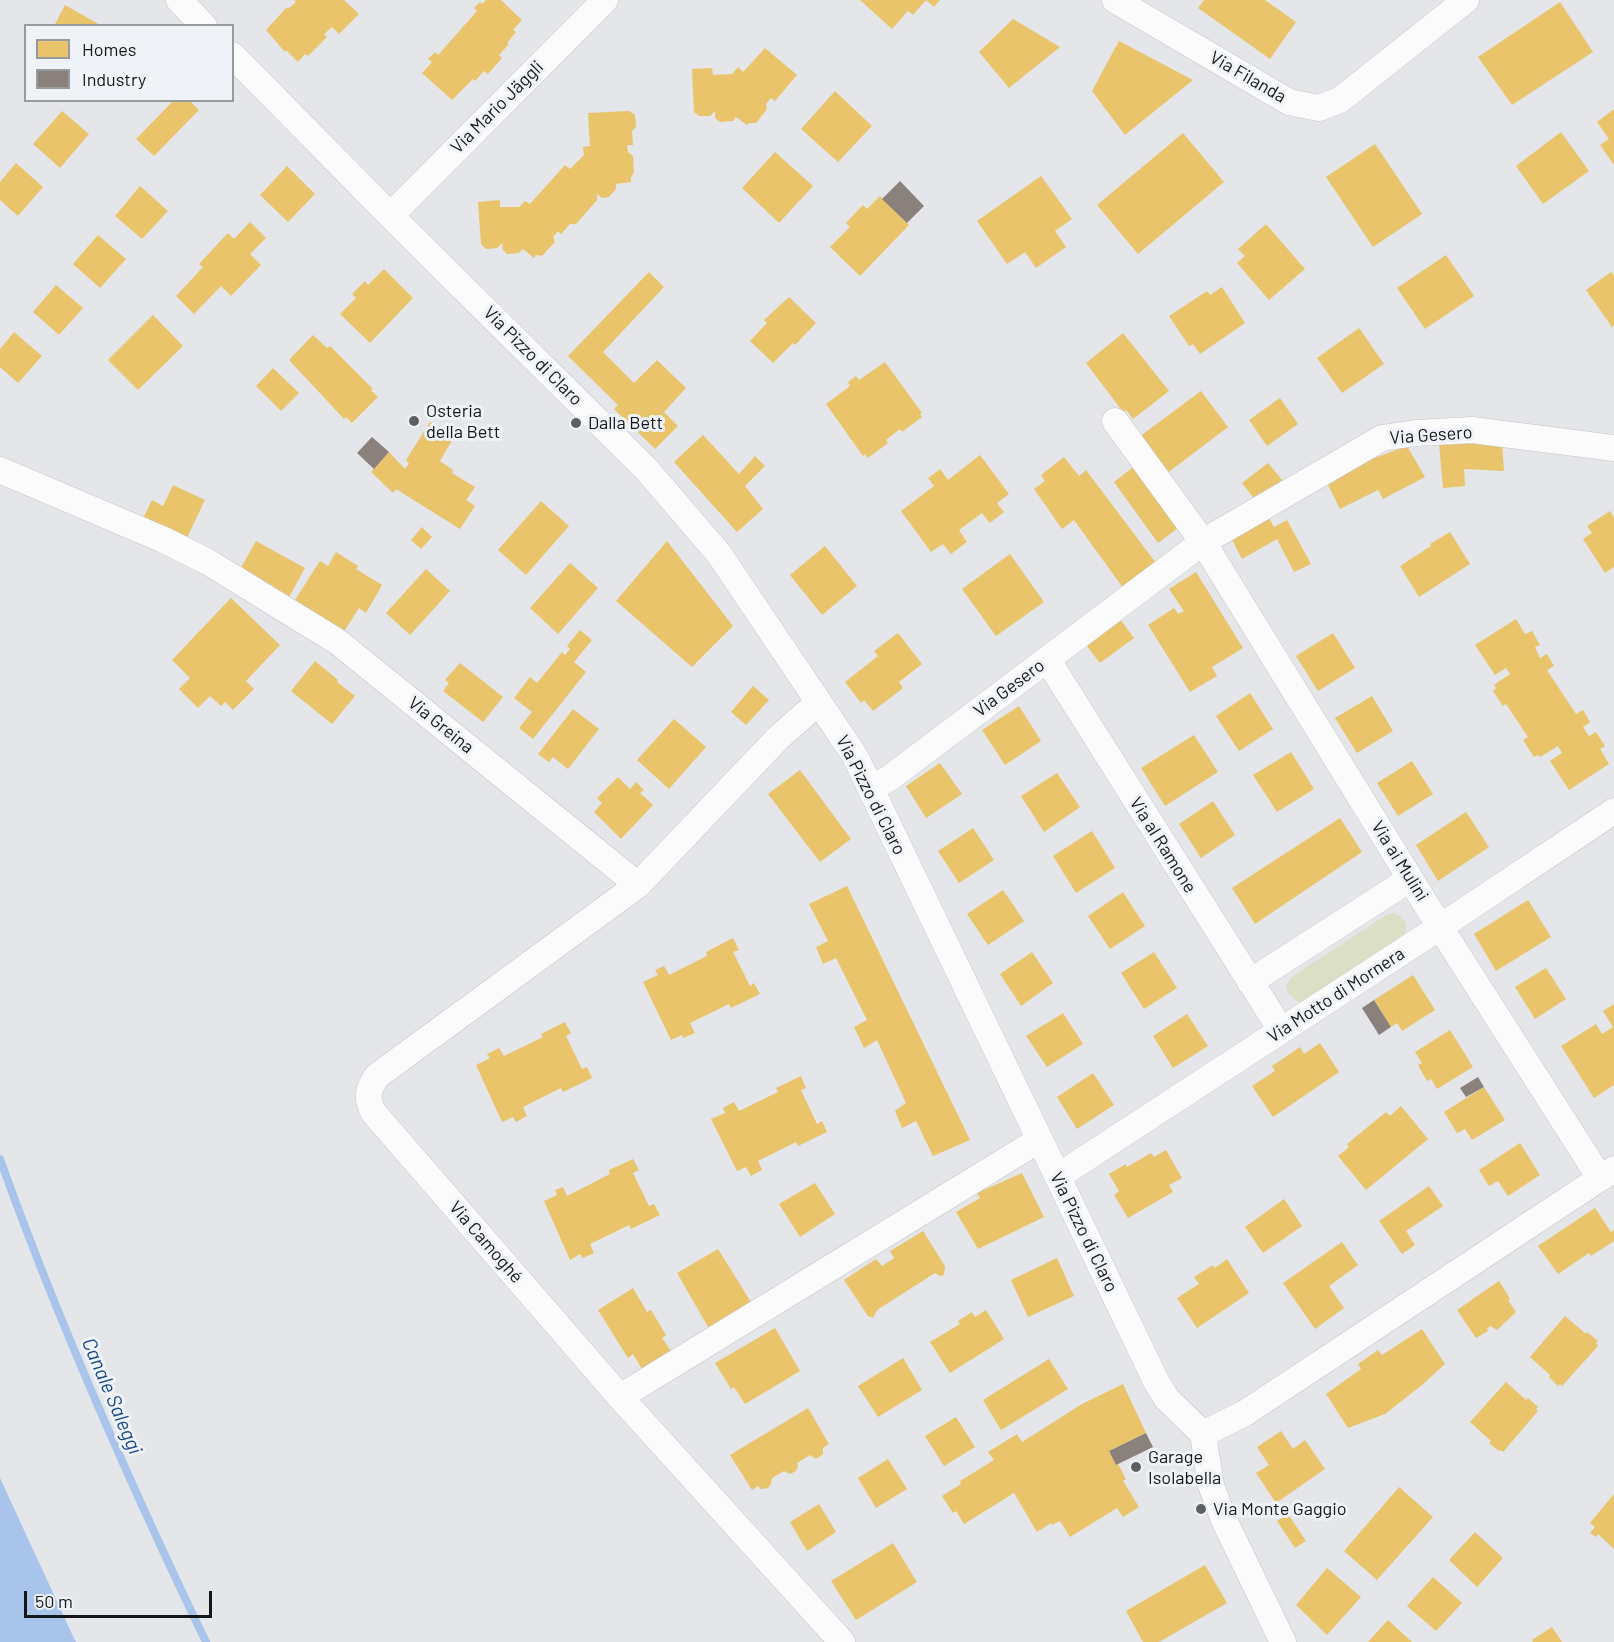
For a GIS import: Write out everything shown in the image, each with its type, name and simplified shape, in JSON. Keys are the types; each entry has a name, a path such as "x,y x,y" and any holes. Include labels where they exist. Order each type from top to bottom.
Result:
{"street":[{"path":"178,0 202,24"},
{"name":"Via Mario Jäggli","path":"390,215 605,0"},
{"name":"Via Filanda","path":"1114,0 1289,102 1319,108 1340,100 1466,0"},
{"name":"Via Pizzo di Claro","path":"234,57 647,470 719,554 855,756 1157,1383 1167,1399 1203,1434"},
{"path":"1115,421 1203,542"},
{"name":"Via Gesero","path":"871,789 891,777 1203,542 1382,438 1416,433 1472,430 1614,448"},
{"name":"Via Greina","path":"0,470 164,540 208,562 338,642 638,885"},
{"name":"Via ai Mulini","path":"1203,542 1440,927 1607,1173"},
{"name":"Via al Ramone","path":"1047,659 1281,1030"},
{"path":"638,885 778,738 819,702"},
{"name":"Via Motto di Mornera","path":"1057,1177 1614,811"},
{"path":"1250,982 1410,879"},
{"name":"Via Camoghé","path":"638,885 377,1076 368,1093 368,1101 373,1112 620,1397 842,1642"},
{"path":"620,1397 1039,1140"},
{"path":"1283,1642 1211,1485 1203,1434 1245,1413 1607,1173"}],"green space":[{"path":"1394,913 1405,922 1406,929 1403,936 1307,1000 1299,1002 1289,995 1286,986 1293,976 1386,915"}],"water":[{"path":"0,1478 72,1634 76,1642 0,1642"}],"building: Homes":[{"path":"294,0 344,0 359,14 339,34 332,27 324,34 327,37 308,56 305,54 298,62 286,50 285,52 266,30 287,7 288,9 296,2"},
{"path":"486,0 501,0 522,20 513,30 516,32 507,43 509,44 499,55 502,58 488,74 484,71 452,100 422,73 432,62 428,59 435,52 438,55 477,11 474,8"},
{"path":"860,0 926,0 913,15 908,11 892,29"},
{"path":"926,0 940,0 934,7"},
{"path":"1204,0 1265,0 1296,22 1270,59 1198,8"},
{"path":"1560,2 1593,52 1512,105 1478,57"},
{"path":"65,5 98,24 55,24"},
{"path":"1013,19 1060,47 1009,88 979,52"},
{"path":"1119,41 1193,80 1125,135 1092,91"},
{"path":"765,48 797,75 775,101 771,98 766,104 767,109 756,123 747,125 736,117 733,121 720,122 715,118 715,111 710,116 699,116 694,112 692,69 712,68 713,75 732,74 738,67 743,72"},
{"path":"835,91 872,126 838,162 801,129"},
{"path":"172,102 191,102 199,110 154,156 136,139"},
{"path":"1614,109 1614,165 1600,145 1609,139 1597,122"},
{"path":"62,111 89,134 60,168 33,144"},
{"path":"629,111 635,115 636,127 632,131 633,145 627,145 628,152 633,156 634,173 631,182 616,184 616,189 609,197 602,198 597,194 597,200 576,224 570,224 561,234 558,231 553,237 555,242 542,256 536,255 534,258 523,249 519,253 507,254 503,250 502,243 497,248 486,249 481,244 478,202 500,200 500,207 519,207 525,201 530,204 565,165 570,169 584,155 583,147 590,146 588,113"},
{"path":"1561,132 1589,171 1543,204 1516,166"},
{"path":"1183,133 1224,182 1138,254 1097,205"},
{"path":"1375,144 1422,214 1373,247 1326,177"},
{"path":"775,152 813,186 779,223 742,188"},
{"path":"16,163 43,187 18,216 0,200 0,182"},
{"path":"287,166 315,194 288,222 260,195"},
{"path":"1041,176 1072,219 1055,231 1066,247 1036,268 1025,252 1007,264 977,221"},
{"path":"140,186 168,211 142,239 115,216"},
{"path":"880,196 909,225 860,276 830,247 850,227 846,223 863,205 867,209"},
{"path":"250,222 266,238 250,254 261,265 231,296 221,286 194,314 176,296 203,267 199,264 228,233 234,239"},
{"path":"1266,224 1305,269 1269,300 1237,263 1245,256 1238,249"},
{"path":"98,235 126,259 100,288 73,264"},
{"path":"1446,255 1474,296 1425,329 1397,288"},
{"path":"384,269 413,298 370,343 340,314 356,298 352,294 365,281 368,285"},
{"path":"649,272 664,287 603,352 634,383 657,360 686,388 664,412 678,426 655,449 614,409 618,405 568,356"},
{"path":"1611,272 1614,275 1614,325 1612,327 1586,290"},
{"path":"56,285 83,308 59,335 33,312"},
{"path":"1222,287 1245,323 1200,354 1193,344 1189,346 1169,316 1207,291 1210,295"},
{"path":"789,297 816,323 795,345 793,343 773,363 750,341 767,323 764,320"},
{"path":"153,315 183,346 138,390 108,360"},
{"path":"1359,328 1384,364 1342,393 1317,358"},
{"path":"14,332 42,356 18,383 0,367 0,349"},
{"path":"1123,333 1169,391 1133,419 1126,410 1123,412 1086,363"},
{"path":"313,335 327,348 330,346 373,389 371,390 378,397 352,423 346,417 344,419 289,360"},
{"path":"885,362 922,413 920,414 922,417 902,432 900,429 886,440 888,443 868,458 865,454 863,456 826,404 850,386 848,382 856,376 859,380"},
{"path":"273,368 299,393 281,411 256,386"},
{"path":"1201,391 1228,427 1162,477 1135,440"},
{"path":"1280,398 1298,424 1267,446 1249,420"},
{"path":"430,422 454,437 440,461 453,470 452,473 475,487 466,500 475,506 460,529 396,489 393,493 371,472 389,452 405,469 409,463 406,460"},
{"path":"703,435 739,474 755,456 765,466 745,486 763,509 737,532 674,462"},
{"path":"1502,442 1504,471 1464,469 1465,486 1443,488 1439,443"},
{"path":"1407,446 1425,477 1383,499 1378,490 1340,509 1326,481 1364,462"},
{"path":"980,455 1009,494 997,503 1004,512 990,523 982,513 959,530 967,542 951,554 943,544 931,552 901,511 934,486 928,478 940,469 948,480"},
{"path":"1064,457 1079,476 1086,470 1159,567 1126,592 1074,520 1062,529 1034,489 1045,481 1041,475"},
{"path":"1268,463 1283,481 1257,502 1242,483"},
{"path":"1137,464 1182,525 1158,543 1114,482"},
{"path":"173,485 205,500 185,542 142,521 152,500 163,506"},
{"path":"541,501 569,526 526,575 498,550"},
{"path":"1265,511 1274,527 1287,520 1311,564 1294,572 1277,539 1242,559 1227,530"},
{"path":"1610,511 1614,518 1614,567 1605,573 1583,539 1592,533 1587,526"},
{"path":"422,527 432,537 421,549 411,540"},
{"path":"1450,532 1470,564 1419,597 1400,566"},
{"path":"256,541 305,568 288,599 239,571"},
{"path":"667,541 733,626 692,667 616,601"},
{"path":"825,546 857,586 822,615 790,575"},
{"path":"336,552 358,566 356,569 382,585 366,613 359,608 343,633 293,603 320,561 328,566"},
{"path":"1010,554 1044,602 996,636 962,589"},
{"path":"570,563 598,588 558,634 530,608"},
{"path":"426,569 450,591 410,635 386,613"},
{"path":"1196,572 1243,648 1212,667 1217,676 1190,692 1148,625 1174,608 1178,614 1184,611 1169,589"},
{"path":"231,598 280,645 246,681 254,689 233,710 225,702 221,706 210,696 198,708 179,689 190,678 172,660"},
{"path":"1117,615 1134,638 1100,663 1083,641"},
{"path":"1516,619 1525,634 1532,631 1540,645 1535,647 1540,658 1547,654 1554,666 1547,670 1576,714 1583,710 1590,722 1583,727 1589,736 1596,732 1605,746 1600,749 1609,764 1569,790 1550,761 1562,753 1558,746 1540,757 1538,755 1534,757 1523,740 1528,737 1506,704 1503,706 1493,691 1496,688 1494,685 1510,674 1506,668 1495,675 1475,645"},
{"path":"580,630 592,640 574,662 586,672 533,739 519,728 532,712 514,698 530,677 537,683 562,652 565,655 570,649 567,646"},
{"path":"898,633 922,664 899,682 903,688 873,711 864,700 861,703 845,682 878,656 874,651"},
{"path":"1333,633 1355,668 1318,691 1296,656"},
{"path":"315,661 355,696 332,724 291,691"},
{"path":"460,663 503,697 483,722 443,691 449,683 445,680"},
{"path":"753,686 769,700 746,725 731,712"},
{"path":"1250,693 1273,729 1239,751 1216,716"},
{"path":"1372,696 1393,731 1357,753 1335,718"},
{"path":"1019,706 1041,741 1005,765 982,730"},
{"path":"573,709 599,729 568,769 553,757 549,762 538,754"},
{"path":"674,719 706,747 669,789 637,760"},
{"path":"1194,735 1218,772 1165,806 1141,768"},
{"path":"1291,752 1314,789 1277,812 1253,775"},
{"path":"1412,761 1433,794 1398,816 1377,783"},
{"path":"940,763 962,794 926,818 906,786"},
{"path":"800,770 851,839 820,862 768,794"},
{"path":"1057,773 1080,807 1044,832 1021,796"},
{"path":"618,777 630,789 636,782 644,790 640,793 653,805 621,839 594,812 602,803 597,798"},
{"path":"1213,801 1235,835 1201,858 1179,824"},
{"path":"1466,812 1489,847 1438,881 1416,845"},
{"path":"1340,818 1362,852 1255,924 1232,888"},
{"path":"973,828 994,860 959,883 938,851"},
{"path":"1092,831 1115,868 1076,893 1053,856"},
{"path":"847,886 970,1140 933,1156 916,1121 902,1128 895,1111 906,1103 877,1040 864,1048 854,1027 867,1020 836,958 823,964 816,947 828,941 809,904"},
{"path":"1003,890 1024,921 988,945 967,914"},
{"path":"1123,892 1145,926 1110,949 1088,916"},
{"path":"1528,900 1551,937 1496,971 1474,934"},
{"path":"733,938 739,950 733,952 750,986 754,983 760,994 731,1008 729,1004 690,1023 695,1033 671,1040 643,982 658,975 655,970 664,966 669,975 707,956 706,952"},
{"path":"1032,952 1053,983 1021,1006 1000,974"},
{"path":"1154,952 1177,988 1144,1009 1121,973"},
{"path":"1546,968 1566,999 1535,1019 1515,987"},
{"path":"1413,975 1435,1010 1402,1031 1397,1023 1391,1027 1374,1000"},
{"path":"1614,1004 1614,1085 1594,1098 1561,1046 1596,1024 1602,1034 1613,1027 1603,1011"},
{"path":"1063,1013 1083,1044 1047,1067 1026,1036"},
{"path":"1187,1014 1208,1046 1173,1068 1153,1036"},
{"path":"565,1022 571,1033 566,1036 582,1069 587,1067 592,1078 563,1092 561,1088 523,1107 527,1116 516,1122 513,1117 502,1122 476,1065 490,1058 487,1054 499,1048 504,1056 543,1037 541,1034"},
{"path":"1450,1030 1473,1067 1437,1089 1431,1079 1427,1081 1418,1065 1422,1063 1415,1052"},
{"path":"1320,1043 1339,1072 1273,1117 1252,1086 1275,1071 1272,1066 1300,1047 1304,1054"},
{"path":"1093,1073 1114,1105 1077,1129 1057,1097"},
{"path":"801,1076 806,1088 801,1090 817,1124 822,1121 827,1132 798,1146 796,1142 758,1161 762,1170 751,1176 746,1167 737,1171 711,1119 725,1113 723,1108 734,1102 739,1111 778,1092 776,1088"},
{"path":"1484,1087 1505,1120 1472,1140 1465,1129 1457,1133 1444,1112"},
{"path":"1401,1106 1428,1139 1366,1190 1338,1156 1349,1147 1347,1144 1386,1112 1390,1116"},
{"path":"1520,1143 1540,1175 1508,1196 1498,1181 1489,1186 1479,1170"},
{"path":"1166,1150 1182,1178 1169,1185 1173,1192 1128,1218 1114,1195 1119,1191 1109,1174 1151,1153 1154,1157"},
{"path":"633,1159 639,1170 633,1173 649,1206 654,1204 660,1215 631,1229 629,1225 590,1244 594,1253 583,1258 580,1254 570,1260 544,1201 557,1195 555,1190 563,1187 567,1196 610,1174 609,1170"},
{"path":"1022,1173 1044,1217 978,1249 956,1212 980,1198 977,1193"},
{"path":"815,1183 835,1214 800,1237 779,1204"},
{"path":"1429,1186 1443,1206 1406,1231 1415,1245 1402,1254 1379,1221"},
{"path":"1284,1199 1302,1226 1263,1253 1245,1227"},
{"path":"1595,1208 1611,1232 1614,1230 1614,1241 1591,1256 1589,1253 1558,1274 1538,1246"},
{"path":"923,1231 945,1266 944,1275 940,1276 935,1273 877,1310 873,1318 868,1316 844,1280 876,1259 882,1266 894,1258 890,1251"},
{"path":"1342,1242 1358,1265 1329,1286 1344,1308 1315,1329 1283,1283"},
{"path":"718,1249 751,1302 711,1332 677,1273"},
{"path":"1057,1258 1074,1296 1028,1317 1011,1280"},
{"path":"1227,1259 1249,1293 1197,1328 1177,1298 1199,1284 1194,1277 1213,1265 1215,1268"},
{"path":"1499,1281 1516,1312 1497,1330 1490,1326 1488,1331 1476,1338 1457,1310"},
{"path":"633,1288 647,1312 651,1310 666,1335 662,1338 671,1351 642,1369 633,1354 628,1358 598,1310"},
{"path":"986,1310 1004,1339 950,1373 930,1342 960,1324 958,1321 972,1312 975,1317"},
{"path":"1565,1316 1598,1341 1596,1343 1598,1346 1562,1386 1560,1384 1558,1386 1549,1377 1550,1375 1530,1357"},
{"path":"775,1328 800,1371 745,1404 734,1387 731,1389 715,1363"},
{"path":"1422,1329 1445,1364 1385,1414 1348,1428 1326,1394 1361,1369 1358,1364 1378,1350 1382,1355"},
{"path":"903,1358 922,1390 878,1417 858,1386"},
{"path":"1049,1359 1068,1389 1001,1430 983,1400"},
{"path":"1506,1382 1526,1400 1528,1398 1538,1407 1536,1409 1538,1411 1503,1452 1489,1443 1491,1441 1470,1422"},
{"path":"1123,1384 1146,1433 1109,1451 1126,1479 1123,1481 1139,1507 1123,1517 1117,1508 1070,1537 1060,1521 1052,1525 1051,1523 1037,1532 1014,1493 964,1524 956,1511 953,1513 942,1496 961,1484 960,1481 994,1460 988,1452 1017,1434 1022,1442 1082,1404"},
{"path":"808,1408 829,1444 823,1448 823,1454 816,1459 810,1455 797,1463 796,1471 790,1474 784,1471 772,1478 768,1488 761,1489 758,1486 752,1490 730,1455"},
{"path":"956,1417 975,1447 944,1466 925,1436"},
{"path":"1281,1431 1293,1449 1305,1440 1325,1469 1276,1503 1256,1473 1269,1465 1257,1447"},
{"path":"888,1459 907,1489 876,1508 858,1478"},
{"path":"1399,1487 1433,1517 1377,1580 1344,1551"},
{"path":"1614,1494 1614,1549 1598,1534 1596,1537 1590,1533 1595,1527 1590,1523"},
{"path":"819,1504 836,1532 807,1551 790,1522"},
{"path":"1288,1514 1306,1541 1295,1548 1277,1521"},
{"path":"1475,1532 1503,1558 1477,1587 1449,1560"},
{"path":"893,1543 917,1582 856,1620 831,1581"},
{"path":"1205,1565 1227,1603 1159,1642 1143,1642 1126,1611"},
{"path":"1327,1568 1361,1597 1327,1635 1296,1605"},
{"path":"1433,1577 1462,1603 1436,1631 1407,1606"},
{"path":"1388,1620 1412,1642 1368,1642"},
{"path":"1552,1627 1562,1642 1533,1642 1532,1640"}],"building: Industry":[{"path":"900,181 924,206 907,223 882,199"},
{"path":"372,437 389,452 374,469 357,453"},
{"path":"1374,1000 1391,1027 1379,1035 1362,1008"},
{"path":"1478,1077 1484,1087 1466,1097 1460,1088"},
{"path":"1146,1433 1153,1447 1116,1465 1109,1451"}],"waterway":[{"name":"Canale Saleggi","path":"0,1159 71,1343 150,1523 206,1642"}],"place":[{"name":"Osteria della Bett","path":"414,421"},
{"name":"Dalla Bett","path":"576,423"},
{"name":"Garage Isolabella","path":"1136,1467"},
{"name":"Via Monte Gaggio","path":"1201,1509"}]}
